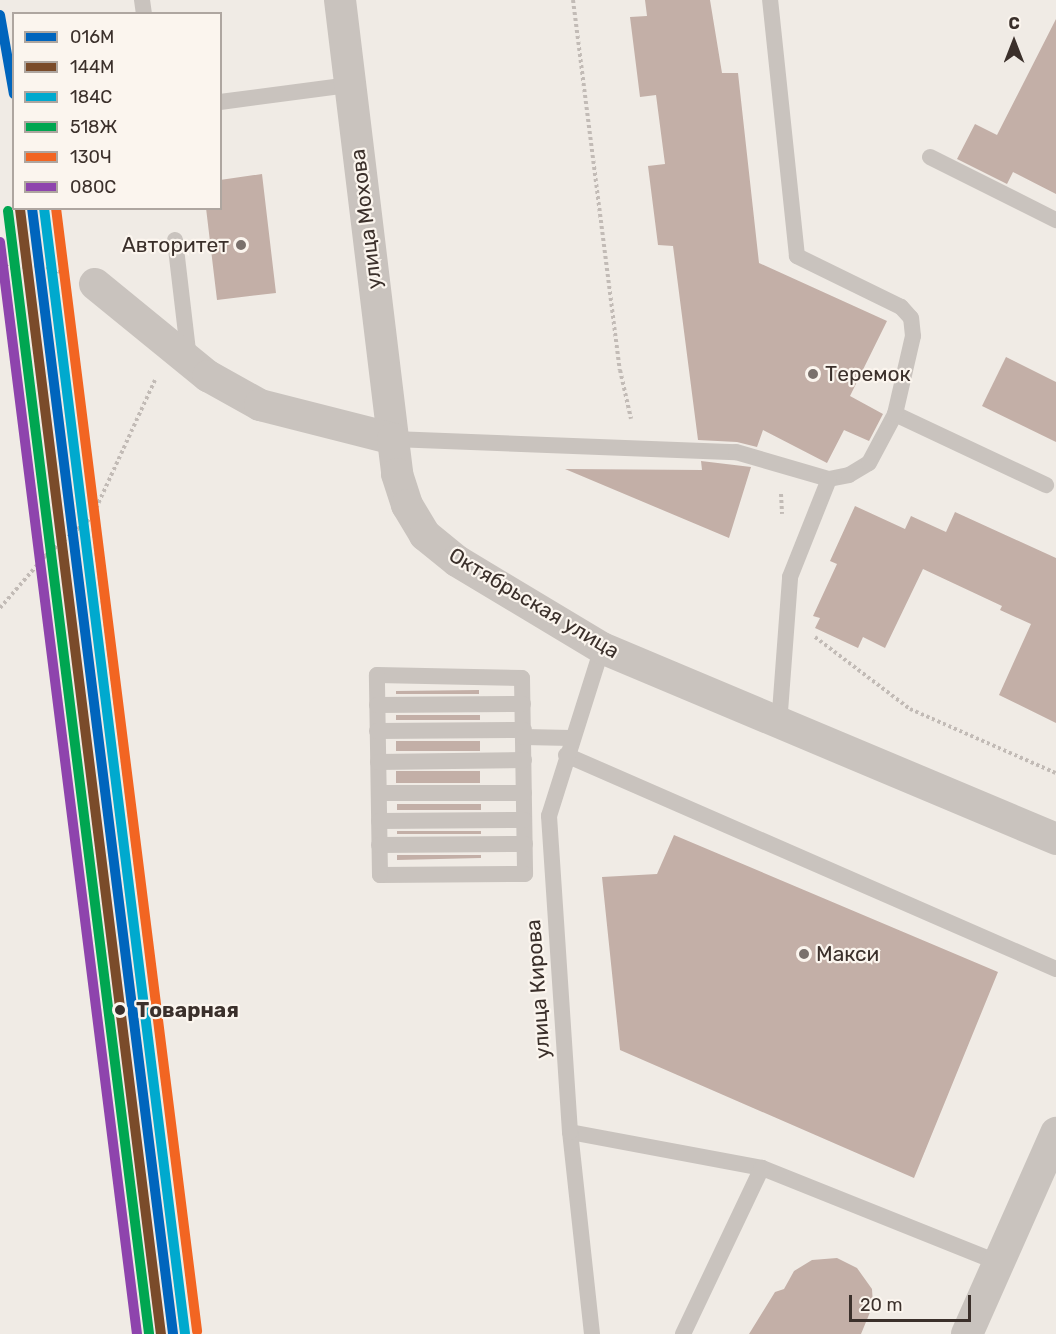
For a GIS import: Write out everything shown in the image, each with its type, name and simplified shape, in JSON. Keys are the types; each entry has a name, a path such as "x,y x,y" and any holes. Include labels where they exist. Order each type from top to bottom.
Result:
{"street":[{"name":"улица Мохова","path":"340,0 393,439"},
{"path":"95,284 208,376 261,405 393,439"},
{"name":"Октябрьская улица","path":"393,439 397,474 407,505 425,535 457,561 602,648 779,725 1056,839"},
{"path":"967,1334 1056,1133"}],"lane":[{"path":"393,439 736,452 829,479 849,475 869,463 895,414 913,336 911,318 901,307 797,256 770,0"},
{"path":"222,102 350,85"},
{"path":"930,157 1056,220"},
{"path":"175,240 180,353"},
{"path":"895,414 1046,485"},
{"path":"779,725 790,577 829,479"},
{"name":"улица Кирова","path":"592,1334 570,1132 549,816 566,755 602,648"},
{"path":"376,675 522,678 523,704 525,874 380,875 376,675"},
{"path":"377,705 523,704"},
{"path":"377,731 524,734 572,738"},
{"path":"566,755 1056,969"},
{"path":"378,762 524,760"},
{"path":"379,793 524,793"},
{"path":"379,821 549,816"},
{"path":"379,845 525,844"},
{"path":"570,1132 762,1168 999,1263"},
{"path":"683,1334 762,1168"}],"path":[{"path":"573,0 620,370"},
{"path":"0,263 10,268 41,265 95,284"},
{"path":"0,608 45,556 92,517 180,353"},
{"path":"92,517 195,1334"}],"building":[{"path":"645,0 710,0 722,73 738,73 759,263 887,321 850,396 883,414 869,441 844,430 827,463 763,430 757,447 737,442 698,440 673,246 658,245 648,166 665,164 656,95 640,97 630,17 647,16"},
{"path":"1056,19 1056,194 1013,172 1007,184 957,159 975,124 997,135"},
{"name":"Авторитет","path":"262,174 276,293 217,300 206,210 222,210 222,180"},
{"path":"1006,357 1056,382 1056,442 982,406"},
{"path":"701,461 751,467 729,538 565,469 702,470"},
{"path":"855,506 905,529 911,516 946,532 955,512 1056,558 1056,723 999,695 1031,624 1000,610 1002,606 923,569 885,648 863,637 858,648 815,628 820,618 813,616 837,564 830,561"},
{"path":"479,690 479,694 396,694 396,691"},
{"path":"396,715 480,715 480,720 396,720"},
{"path":"396,741 480,741 480,751 396,751"},
{"path":"396,771 480,771 480,783 396,783"},
{"path":"397,804 481,804 481,810 397,810"},
{"path":"397,831 481,831 481,834 397,834"},
{"path":"674,835 998,972 914,1178 620,1050 602,877 657,874"},
{"path":"397,855 481,855 481,858 397,860"},
{"path":"837,1258 857,1268 872,1289 873,1305 861,1334 749,1334 775,1292 784,1289 794,1271 812,1260"}],"transit line":[{"name":"016М","path":"0,15 12,83"},
{"name":"144М","path":"20,210 161,1334"},
{"name":"016М","path":"32,210 173,1334"},
{"name":"184С","path":"44,210 185,1333"},
{"name":"130Ч","path":"56,210 197,1331"},
{"name":"518Ж","path":"8,211 149,1334"},
{"name":"080С","path":"0,242 137,1334"}],"place":[{"name":"Авторитет","path":"241,245"},
{"name":"Теремок","path":"813,374"},
{"name":"Макси","path":"804,954"},
{"name":"Товарная","path":"120,1010"}]}
